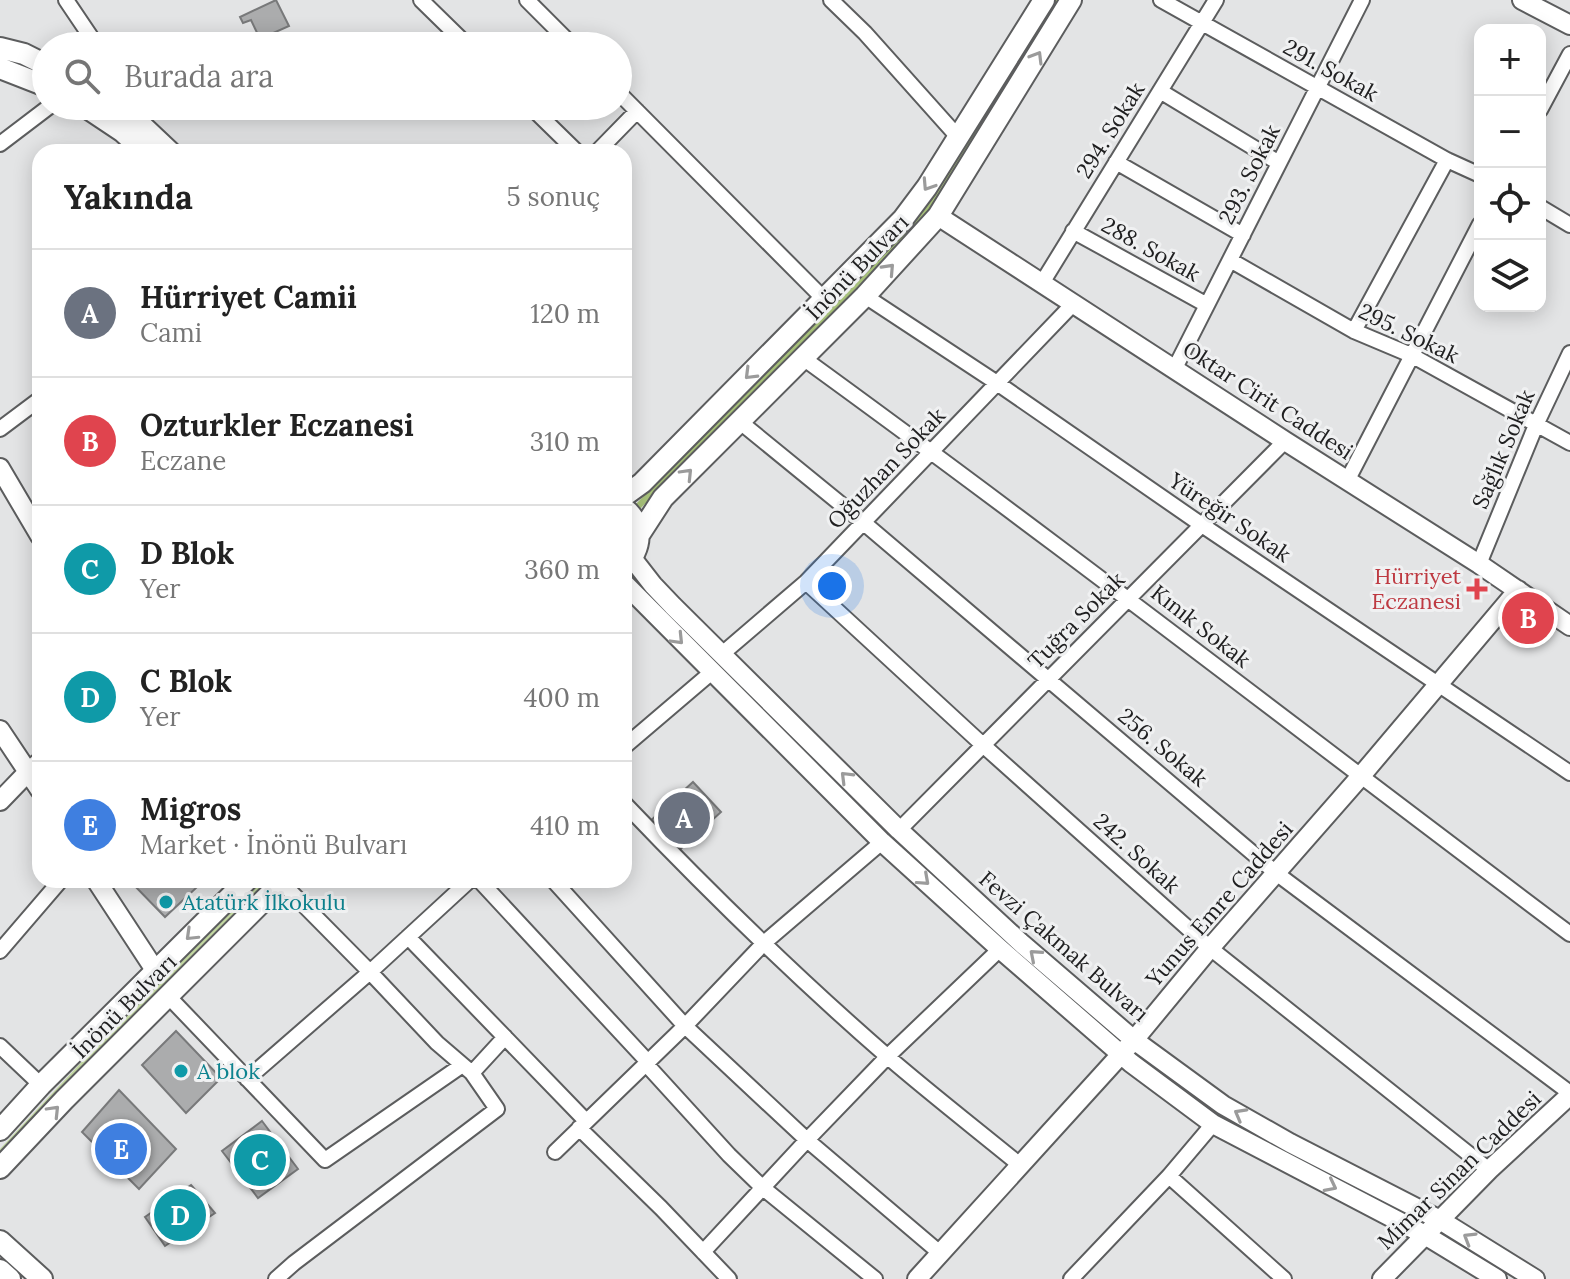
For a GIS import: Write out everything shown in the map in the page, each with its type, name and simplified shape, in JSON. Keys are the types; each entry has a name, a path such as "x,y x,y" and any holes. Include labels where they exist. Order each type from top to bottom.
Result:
{"main road":[{"name":"İnönü Bulvarı","path":"632,490 903,219 927,187 1044,0"},
{"name":"İnönü Bulvarı","path":"632,556 638,547 639,535 663,498 865,296 938,216 1071,0"},
{"path":"0,48 32,58"},
{"path":"0,68 32,81"},
{"path":"105,120 136,144"},
{"path":"139,120 162,144"},
{"path":"632,516 639,535"},
{"path":"0,1130 237,888"},
{"name":"İnönü Bulvarı","path":"0,1168 276,888"},
{"path":"0,1241 42,1279"},
{"path":"0,1270 10,1279"}],"street":[{"path":"66,0 88,32"},
{"path":"421,0 454,32"},
{"path":"527,0 559,32"},
{"path":"831,0 865,33 958,137"},
{"name":"291. Sokak","path":"1161,0 1474,172"},
{"name":"294. Sokak","path":"1042,283 1216,0"},
{"name":"293. Sokak","path":"1175,368 1362,0"},
{"path":"1522,0 1570,25"},
{"path":"1546,99 1570,54"},
{"path":"1160,91 1279,163"},
{"path":"632,106 824,299"},
{"path":"632,116 637,111"},
{"path":"0,144 32,120"},
{"path":"544,120 569,144"},
{"path":"605,144 628,120"},
{"path":"1354,331 1447,160"},
{"path":"1116,162 1243,235"},
{"path":"1546,211 1570,225"},
{"name":"Oktar Cirit Caddesi","path":"938,216 1479,564 1570,626"},
{"name":"288. Sokak","path":"1073,231 1207,305"},
{"path":"1347,481 1474,235"},
{"name":"295. Sokak","path":"1230,260 1354,331 1411,355 1570,443"},
{"name":"Yüreğir Sokak","path":"865,296 1570,773"},
{"name":"Oğuzhan Sokak","path":"722,654 806,582 1074,303"},
{"name":"Sağlık Sokak","path":"1479,564 1536,425 1570,353"},
{"name":"Kınık Sokak","path":"803,358 1129,598 1570,934"},
{"path":"0,429 32,405"},
{"name":"256. Sokak","path":"739,421 864,523 1276,873 1570,1094"},
{"name":"Tuğra Sokak","path":"899,830 1285,441"},
{"path":"0,468 32,508"},
{"name":"Fevzi Çakmak Bulvarı","path":"632,566 899,830 1213,1124 1425,1235 1497,1279"},
{"name":"242. Sokak","path":"806,582 1210,948 1489,1170"},
{"name":"Yunus Emre Caddesi","path":"917,1279 1128,1047 1518,590"},
{"name":"Fevzi Çakmak Bulvarı","path":"632,591 882,842 1000,949 1128,1047 1290,1143 1440,1220 1535,1279"},
{"path":"632,740 712,672"},
{"path":"0,730 32,765"},
{"path":"0,801 32,769"},
{"path":"632,811 764,943 888,1056 1020,1165"},
{"path":"555,1152 685,1026 764,943 882,842"},
{"path":"0,951 54,888"},
{"path":"101,888 155,970"},
{"path":"276,1279 497,1109 467,1070 437,1043 290,888"},
{"path":"247,1079 461,888"},
{"path":"486,888 729,1155 763,1188 875,1279"},
{"path":"560,888 685,1026 807,1140 940,1253"},
{"path":"408,937 729,1279"},
{"path":"703,1252 888,1056 1000,949"},
{"path":"168,996 325,1160 467,1070 505,1037"},
{"path":"0,1046 41,1085"},
{"name":"Mimar Sinan Caddesi","path":"1382,1279 1489,1170 1570,1094"},
{"path":"1078,1277 1213,1124"},
{"path":"1169,1176 1284,1279"}],"green space":[{"path":"1053,0 1061,0 947,189 923,220 639,510 634,506 931,200"},
{"path":"255,888 263,888 113,1036 0,1156 0,1149 105,1037"}],"building":[{"path":"276,0 289,26 276,32 257,32 251,20 243,23 240,17"},
{"path":"693,782 721,812 676,853 648,823"},
{"name":"Atatürk İlkokulu","path":"137,888 196,888 165,917"},
{"name":"A blok","path":"176,1031 221,1078 186,1113 142,1065"},
{"path":"119,1090 176,1149 139,1189 82,1132"},
{"path":"262,1121 298,1169 258,1198 222,1151"},
{"path":"191,1185 215,1213 165,1246 145,1217"}],"place":[{"name":"Hürriyet Eczanesi","path":"1477,589"},
{"name":"Ozturkler Eczanesi","path":"1528,618"},
{"name":"Hürriyet Camii","path":"684,818"},
{"name":"Atatürk İlkokulu","path":"166,902"},
{"name":"A blok","path":"181,1071"},
{"name":"Migros","path":"121,1149"},
{"name":"D Blok","path":"260,1160"},
{"name":"C Blok","path":"180,1215"}]}
